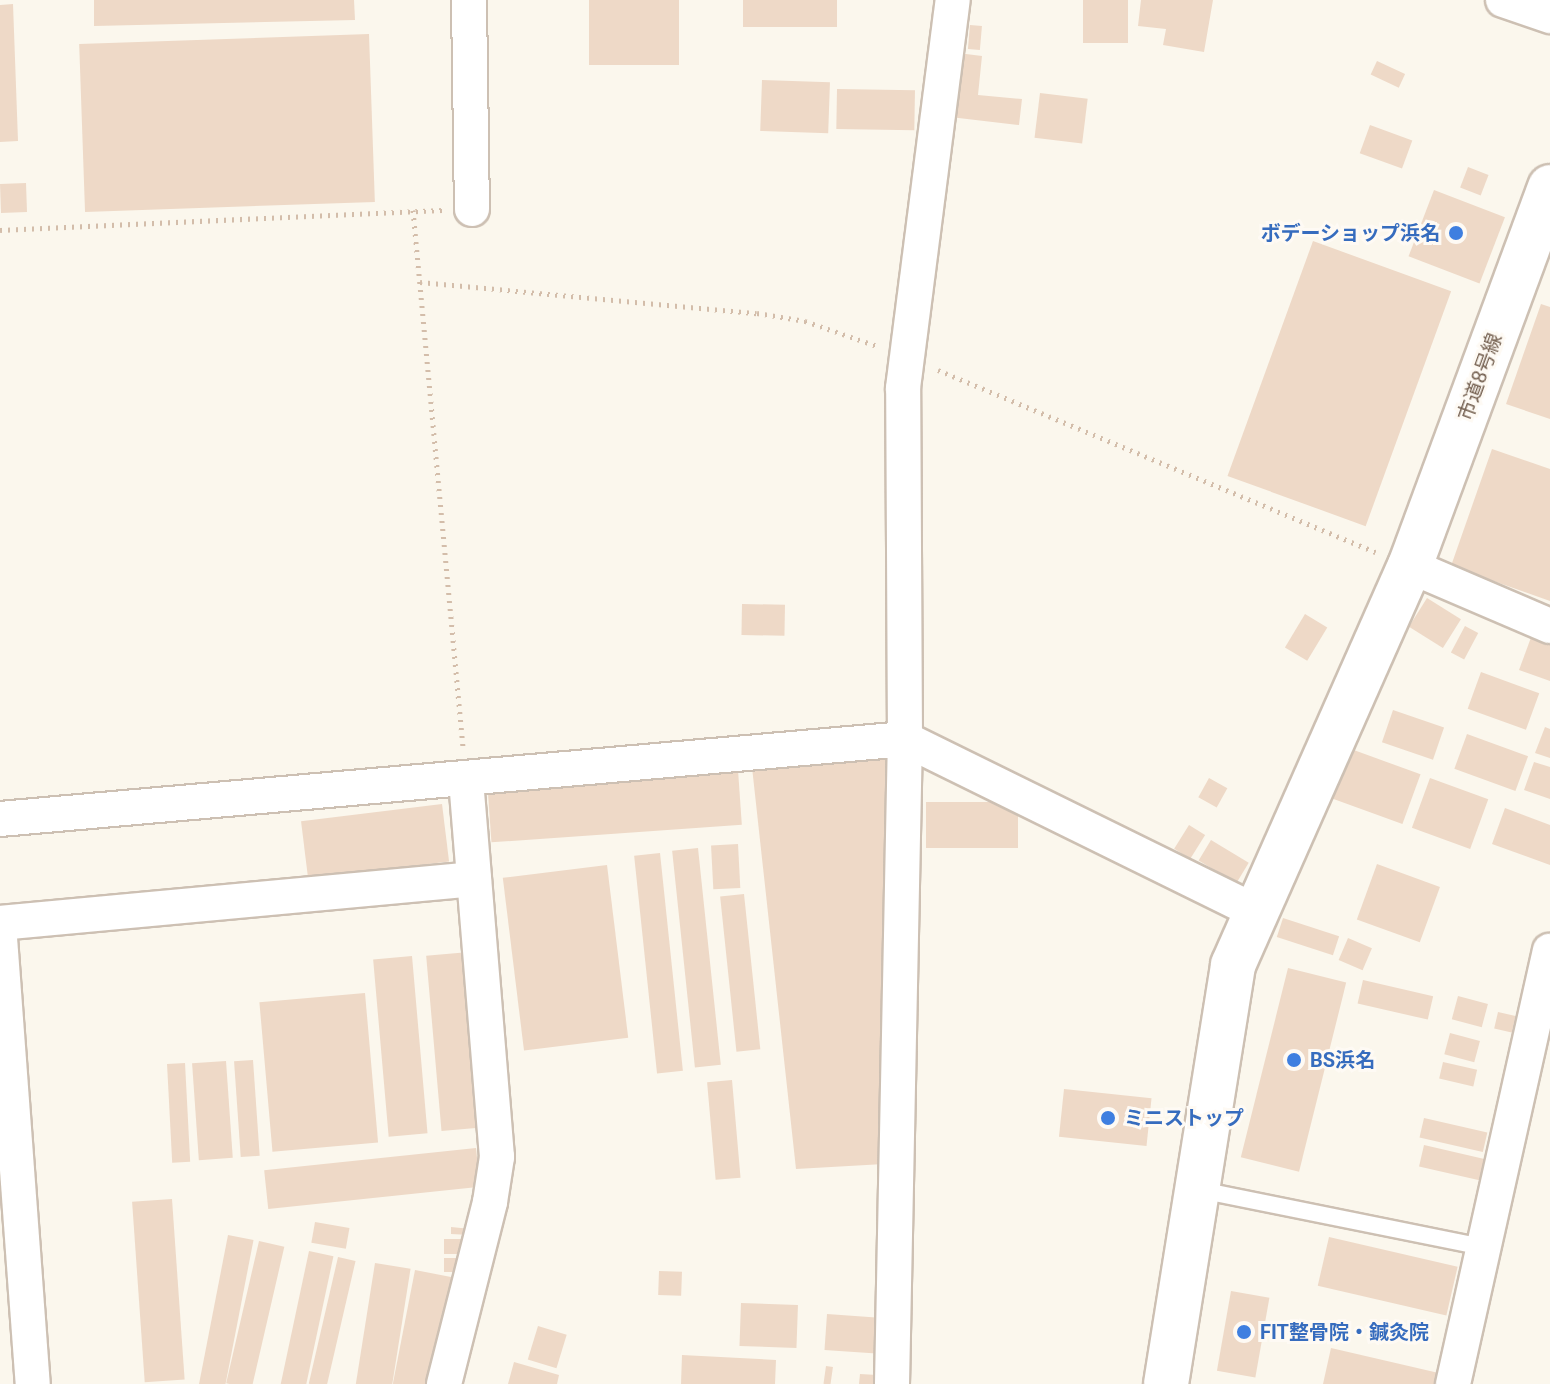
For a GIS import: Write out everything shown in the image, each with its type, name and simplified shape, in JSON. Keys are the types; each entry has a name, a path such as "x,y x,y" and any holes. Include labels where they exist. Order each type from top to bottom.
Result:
{"street":[{"path":"469,0 472,209"},
{"path":"892,1384 905,739 906,357 953,0"},
{"path":"1503,0 1550,16"},
{"name":"市道8号線","path":"1166,1384 1233,965 1254,911 1410,566 1550,187"},
{"path":"1410,566 1550,626"},
{"path":"0,819 905,739 1254,911"},
{"path":"444,1384 497,1157 466,778"},
{"path":"0,923 474,879"},
{"path":"0,938 33,1384"},
{"path":"1453,1384 1550,951"}],"lane":[{"path":"1195,1189 1482,1247"}],"path":[{"path":"0,230 472,209"},
{"path":"413,210 466,778"},
{"path":"420,282 757,313 805,321 906,357 1410,566"}],"building":[{"path":"94,0 354,0 355,20 94,26"},
{"path":"589,0 679,0 679,65 589,65"},
{"path":"743,0 837,0 837,27 743,27"},
{"path":"1083,0 1128,0 1128,43 1083,43"},
{"path":"1141,0 1213,0 1204,52 1163,45 1166,29 1138,26"},
{"path":"13,4 18,141 0,142 0,5"},
{"path":"970,25 982,26 980,50 968,49"},
{"path":"369,34 375,202 85,212 79,44"},
{"path":"958,53 982,56 978,95 1022,99 1019,125 950,117"},
{"path":"1377,61 1405,74 1399,88 1371,75"},
{"path":"762,80 830,82 828,133 760,131"},
{"path":"837,89 915,90 914,130 836,129"},
{"path":"1040,93 1088,99 1082,144 1035,138"},
{"path":"1370,125 1412,140 1402,169 1360,153"},
{"path":"1468,167 1489,175 1481,195 1460,188"},
{"path":"26,183 27,212 1,213 0,184"},
{"path":"1434,190 1505,217 1480,284 1409,256"},
{"path":"1313,241 1451,291 1366,526 1227,476"},
{"path":"1541,304 1550,307 1550,419 1506,404"},
{"path":"1492,449 1550,469 1550,601 1451,566"},
{"path":"1427,598 1461,619 1443,648 1409,627"},
{"path":"742,604 785,605 784,636 741,635"},
{"path":"1305,614 1327,627 1307,661 1285,647"},
{"path":"1465,626 1478,633 1464,660 1451,652"},
{"path":"1533,632 1550,638 1550,681 1519,670"},
{"path":"1481,672 1539,693 1526,730 1468,709"},
{"path":"1393,710 1444,728 1433,760 1382,742"},
{"path":"1545,727 1550,729 1550,758 1535,753"},
{"path":"1467,734 1528,756 1515,791 1454,769"},
{"path":"1351,749 1421,774 1402,824 1333,799"},
{"path":"891,754 884,1164 796,1169 752,767"},
{"path":"1534,762 1550,767 1550,799 1524,790"},
{"path":"738,770 742,825 491,842 488,788"},
{"path":"1209,778 1227,788 1217,807 1198,797"},
{"path":"1430,778 1488,799 1470,849 1412,828"},
{"path":"926,802 1018,802 1018,848 926,848"},
{"path":"442,804 449,862 308,879 301,821"},
{"path":"1505,808 1550,825 1550,865 1492,844"},
{"path":"1189,825 1205,835 1190,859 1174,849"},
{"path":"1211,840 1249,863 1236,883 1199,861"},
{"path":"738,844 740,888 713,889 711,845"},
{"path":"698,848 721,1065 695,1068 672,851"},
{"path":"660,853 683,1071 657,1074 634,856"},
{"path":"1377,864 1440,887 1420,942 1357,919"},
{"path":"607,865 628,1038 524,1050 503,878"},
{"path":"744,894 760,1049 736,1052 720,897"},
{"path":"1283,918 1339,936 1333,955 1277,937"},
{"path":"1348,938 1372,948 1363,970 1339,960"},
{"path":"469,952 484,1127 442,1131 426,956"},
{"path":"412,956 428,1133 389,1137 373,959"},
{"path":"1288,968 1346,983 1299,1172 1241,1157"},
{"path":"1363,980 1433,996 1428,1020 1358,1003"},
{"path":"365,993 378,1142 272,1152 259,1002"},
{"path":"1458,996 1488,1004 1482,1027 1452,1019"},
{"path":"1498,1012 1516,1016 1512,1033 1494,1029"},
{"path":"1450,1033 1480,1041 1474,1062 1444,1054"},
{"path":"253,1060 260,1156 241,1157 234,1061"},
{"path":"226,1061 233,1158 199,1160 192,1063"},
{"path":"1443,1062 1477,1070 1473,1086 1439,1079"},
{"path":"185,1063 190,1162 172,1163 167,1064"},
{"path":"732,1080 741,1178 716,1180 707,1082"},
{"path":"1064,1089 1152,1098 1147,1146 1059,1137"},
{"path":"1424,1118 1487,1133 1483,1152 1420,1137"},
{"path":"1424,1145 1485,1159 1480,1181 1419,1166"},
{"path":"476,1148 480,1187 268,1209 264,1170"},
{"path":"172,1199 185,1380 145,1382 132,1202"},
{"path":"315,1222 349,1228 346,1249 311,1243"},
{"path":"451,1227 471,1229 470,1235 451,1234"},
{"path":"228,1235 254,1240 226,1384 199,1384"},
{"path":"1329,1237 1458,1267 1446,1315 1318,1286"},
{"path":"444,1239 470,1239 470,1254 444,1254"},
{"path":"259,1241 284,1247 253,1384 226,1383"},
{"path":"309,1251 333,1256 306,1384 281,1384"},
{"path":"338,1257 356,1261 327,1384 309,1384"},
{"path":"444,1258 465,1258 465,1272 444,1272"},
{"path":"375,1263 411,1269 392,1384 356,1384"},
{"path":"415,1270 452,1277 432,1384 393,1384"},
{"path":"659,1271 682,1272 681,1296 658,1295"},
{"path":"1231,1291 1269,1298 1255,1378 1217,1371"},
{"path":"741,1303 798,1305 796,1348 739,1346"},
{"path":"827,1314 890,1318 887,1354 824,1350"},
{"path":"538,1326 567,1335 556,1368 528,1359"},
{"path":"1331,1348 1443,1374 1440,1384 1323,1384"},
{"path":"682,1355 776,1360 775,1384 681,1384"},
{"path":"514,1362 559,1375 557,1384 508,1384"},
{"path":"826,1366 833,1367 831,1384 823,1384"},
{"path":"860,1374 877,1375 877,1384 859,1384"}],"place":[{"name":"ボデーショップ浜名","path":"1456,233"},
{"name":"BS浜名","path":"1294,1060"},
{"name":"ミニストップ","path":"1108,1118"},
{"name":"FIT整骨院・鍼灸院","path":"1244,1332"}]}
